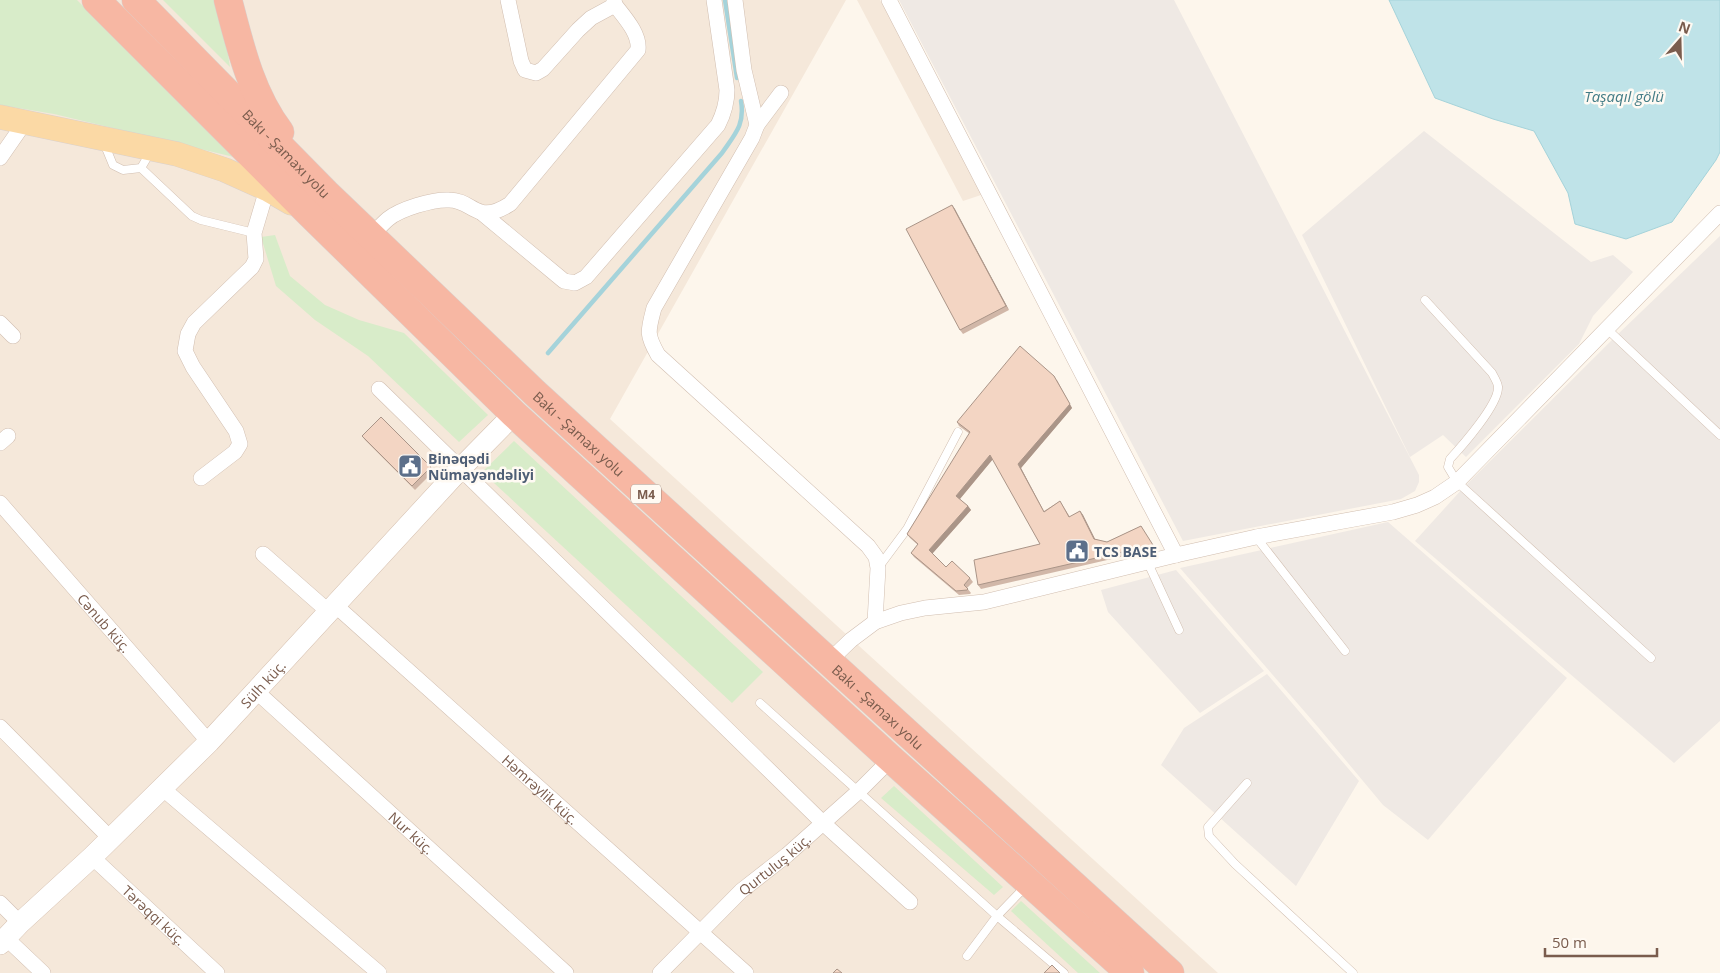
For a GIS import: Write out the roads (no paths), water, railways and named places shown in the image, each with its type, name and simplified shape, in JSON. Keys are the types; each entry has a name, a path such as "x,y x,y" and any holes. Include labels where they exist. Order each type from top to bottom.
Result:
{"highway":[{"name":"Bakı - Şamaxı yolu","path":"96,0 317,203 371,236 534,393 1170,973"},
{"name":"Bakı - Şamaxı yolu","path":"136,0 317,203 514,414 1127,972"},
{"path":"228,0 249,76 317,203"}],"main road":[{"path":"0,118 102,138 147,159 177,154 225,170 267,189 317,203"}],"street":[{"path":"482,213 501,210 510,204 638,50 639,44 635,33 615,3 591,18 543,69 536,73 525,70 521,61 508,0"},
{"path":"371,236 389,218 408,209 433,201 449,200 464,202 482,213 564,281 575,283 586,277 718,124 724,114 727,103 727,90 714,0"},
{"path":"735,0 747,86 757,125"},
{"path":"889,0 1176,555"},
{"path":"727,90 747,86"},
{"path":"781,93 757,125 752,138 654,308 649,338 658,356 868,546 876,556 878,568 875,622"},
{"path":"0,158 25,122"},
{"path":"201,478 235,452 240,444 236,431 192,368 185,350 188,334 194,323 252,267 256,258 254,233 267,189"},
{"path":"828,662 851,640 875,622 901,613 925,608 984,602 1256,537 1393,512 1417,506 1436,497 1457,482 1720,213"},
{"path":"0,323 13,336"},
{"path":"379,389 823,823 910,902"},
{"name":"Sülh küç.","path":"3,941 209,742 461,468 514,414"},
{"name":"Cənub küç.","path":"0,503 209,742"},
{"name":"Həmrəylik küç.","path":"264,554 332,608 702,932 746,973"},
{"name":"Nur küç.","path":"257,692 566,973"},
{"path":"0,727 110,839"},
{"name":"Qurtuluş küç.","path":"660,973 741,891 787,855 859,791 891,759"},
{"path":"162,788 379,973"},
{"name":"Tərəqqi küç.","path":"92,857 217,973"},
{"path":"0,903 20,923"},
{"path":"3,941 43,973"}],"lane":[{"path":"147,159 192,216 254,233"},
{"path":"1425,300 1492,373 1498,386 1492,406 1450,459 1448,467 1457,482 1651,658"},
{"path":"1606,328 1720,435"},
{"path":"878,568 906,529 958,432"},
{"path":"1256,537 1345,650"},
{"path":"1148,563 1179,630"},
{"path":"760,703 997,916 1064,973"},
{"path":"1247,783 1208,827 1209,836 1235,864 1354,973"},
{"path":"968,956 997,916 1029,883"}],"water":[{"name":"Taşaqıl gölü","path":"1389,0 1720,0 1720,152 1672,222 1626,239 1575,224 1568,193 1534,131 1493,119 1435,98"}],"waterway":[{"path":"725,0 737,78"},
{"path":"548,353 722,153 738,129 742,117 741,101"}],"place":[{"name":"Binəqədi Nümayəndəliyi","path":"410,466"},
{"name":"TCS BASE","path":"1077,551"}]}
